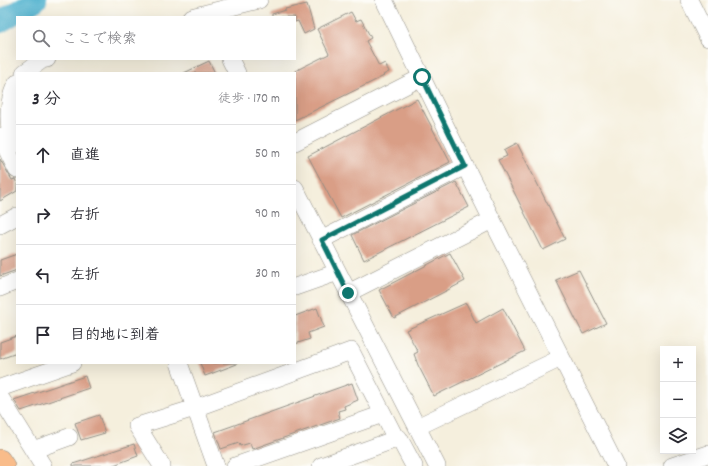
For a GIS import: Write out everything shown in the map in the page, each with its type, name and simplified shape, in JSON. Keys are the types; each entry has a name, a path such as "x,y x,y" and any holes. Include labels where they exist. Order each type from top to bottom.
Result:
{"main road":[{"path":"0,460 4,466"}],"street":[{"path":"202,12 260,0"},
{"path":"384,0 465,166 616,466"},
{"path":"689,0 708,38"},
{"path":"25,72 42,60"},
{"path":"230,60 236,72"},
{"path":"296,141 422,77"},
{"path":"0,86 16,78"},
{"path":"16,85 9,104 11,131 16,142"},
{"path":"0,136 16,168"},
{"path":"322,240 465,166"},
{"path":"296,190 437,466"},
{"path":"0,225 16,217"},
{"path":"348,293 492,220"},
{"path":"296,287 338,272"},
{"path":"0,288 16,281"},
{"path":"157,465 137,426 195,408 351,351 396,439"},
{"path":"417,427 561,358"},
{"path":"0,388 69,364"},
{"path":"179,364 216,466"},
{"path":"0,397 43,466"},
{"path":"235,466 383,414"},
{"path":"33,450 69,437"},
{"path":"321,466 399,438 414,466"},
{"path":"672,466 708,454"}],"building":[{"path":"307,4 314,29 304,34 298,21 296,22 296,16 272,16 272,14 285,9"},
{"path":"351,12 356,21 361,19 371,38 366,41 379,66 385,63 389,72 383,75 384,76 296,120 295,71 329,54 317,29"},
{"path":"209,61 214,72 186,72"},
{"path":"417,99 450,162 341,218 308,156"},
{"path":"517,143 565,239 543,250 498,160 507,156 504,150"},
{"path":"0,159 12,180 15,179 16,192 0,201"},
{"path":"456,182 469,207 364,260 352,235"},
{"path":"450,253 465,281 394,318 379,290"},
{"path":"16,254 16,270 0,276 0,260"},
{"path":"579,270 606,323 583,334 556,280"},
{"path":"466,303 476,323 503,308 525,351 434,396 418,365 414,354 418,352 406,330"},
{"path":"317,308 324,327 308,333 310,339 296,344 296,316"},
{"path":"16,336 16,353 0,359 0,342"},
{"path":"200,364 237,364 205,376"},
{"path":"85,376 89,388 21,411 14,400"},
{"path":"352,383 358,400 344,406 345,409 338,411 340,418 252,449 250,443 240,446 239,443 221,449 215,432"},
{"path":"99,415 105,433 81,440 75,423"},
{"path":"134,444 138,456 111,466 73,466 73,464"}],"waterway":[{"path":"0,22 36,0"}],"route":[{"path":"348,293 322,240 465,166 422,77"}]}
